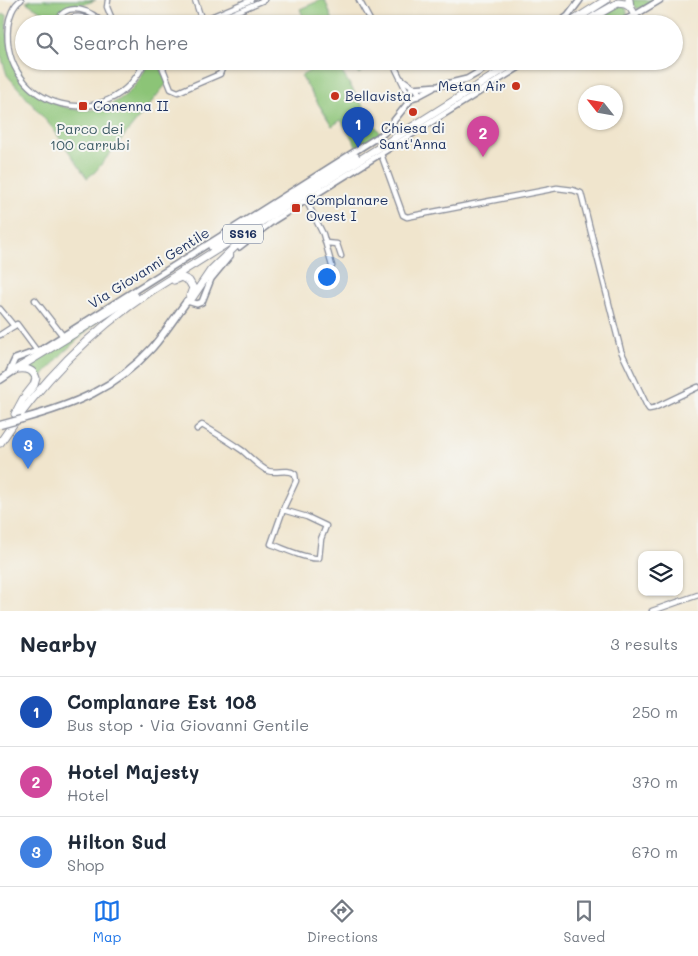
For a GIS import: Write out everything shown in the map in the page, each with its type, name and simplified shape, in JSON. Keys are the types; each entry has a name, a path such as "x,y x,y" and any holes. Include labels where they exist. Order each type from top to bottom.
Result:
{"highway":[{"path":"581,15 583,11 600,0"},
{"path":"586,15 606,0"},
{"path":"589,15 615,0"},
{"path":"597,15 618,2 629,4 635,15"},
{"name":"SS16","path":"0,434 45,377 73,348 100,323 135,296 494,70"},
{"name":"SS16","path":"0,443 34,396 65,362 104,326 151,291 503,70"},
{"name":"SS16","path":"190,302 222,258 262,222"},
{"path":"151,291 158,290 179,277 186,278 191,282 193,288 190,302"},
{"path":"15,370 135,296"},
{"path":"15,370 29,369 36,378 34,385 23,398 15,414"}],"main road":[{"path":"0,425 72,404 115,380 131,368 152,347 190,302"},
{"path":"0,380 15,370"}],"street":[{"path":"15,67 8,43 9,22 14,6 21,0"},
{"path":"108,0 107,7 110,15"},
{"path":"195,0 202,15"},
{"path":"221,15 251,0"},
{"path":"226,15 264,0"},
{"path":"359,0 367,15"},
{"path":"635,15 660,0"},
{"path":"569,15 577,1"},
{"path":"62,15 80,9 95,15"},
{"path":"16,70 24,82 47,100 72,106 90,106 104,102 120,93 130,84 139,70"},
{"path":"164,70 171,89 178,92 220,74 222,70"},
{"path":"397,70 413,96"},
{"path":"413,96 438,86 467,79 482,70"},
{"path":"190,302 196,304 202,302 211,279 234,251 272,221 515,70"},
{"path":"400,76 419,93 413,96"},
{"path":"415,88 438,86"},
{"name":"Via Giovanni Gentile","path":"13,362 19,357 37,351 62,336 384,133 413,96 409,90 415,88"},
{"path":"381,154 403,215 407,217 557,188 581,193 621,351 647,406 649,409 654,408 698,387"},
{"path":"306,200 323,234 332,266"},
{"path":"326,243 337,244 341,256"},
{"path":"35,300 62,336"},
{"path":"0,309 14,326"},
{"path":"0,335 17,324 37,351"},
{"path":"13,362 15,370"},
{"path":"8,375 13,362"},
{"path":"197,429 202,425 266,470 274,472 291,471 295,474 296,481 282,510 272,544 305,556 319,558 321,539 326,526 306,517 282,510"},
{"path":"652,611 698,595"}],"green space":[{"path":"32,0 96,0 68,7 56,15 47,15 26,2"},
{"path":"325,0 331,15 302,15 300,9"},
{"path":"630,0 655,0 637,9"},
{"path":"616,5 626,8 628,15 599,15"},
{"name":"Parco dei 100 carrubi","path":"4,14 7,15 10,47 15,59 15,70 19,70 39,94 62,106 86,110 111,104 132,88 143,70 162,70 167,83 95,172 87,178 54,130 7,75 0,53 0,17"},
{"name":"Bellavista","path":"311,70 341,70 380,133 357,147 341,120 332,126 301,76"},
{"path":"356,70 365,70 359,74"},
{"path":"101,318 63,353 38,381 25,367"}],"place":[{"name":"Metan Air","path":"516,86"},
{"name":"Bellavista","path":"335,96"},
{"name":"Conenna II","path":"83,106"},
{"name":"Chiesa di Sant'Anna","path":"413,112"},
{"name":"Complanare Est 108","path":"358,148"},
{"name":"Hotel Majesty","path":"483,157"},
{"name":"Complanare Ovest I","path":"296,208"},
{"name":"Hilton Sud","path":"28,469"}]}
